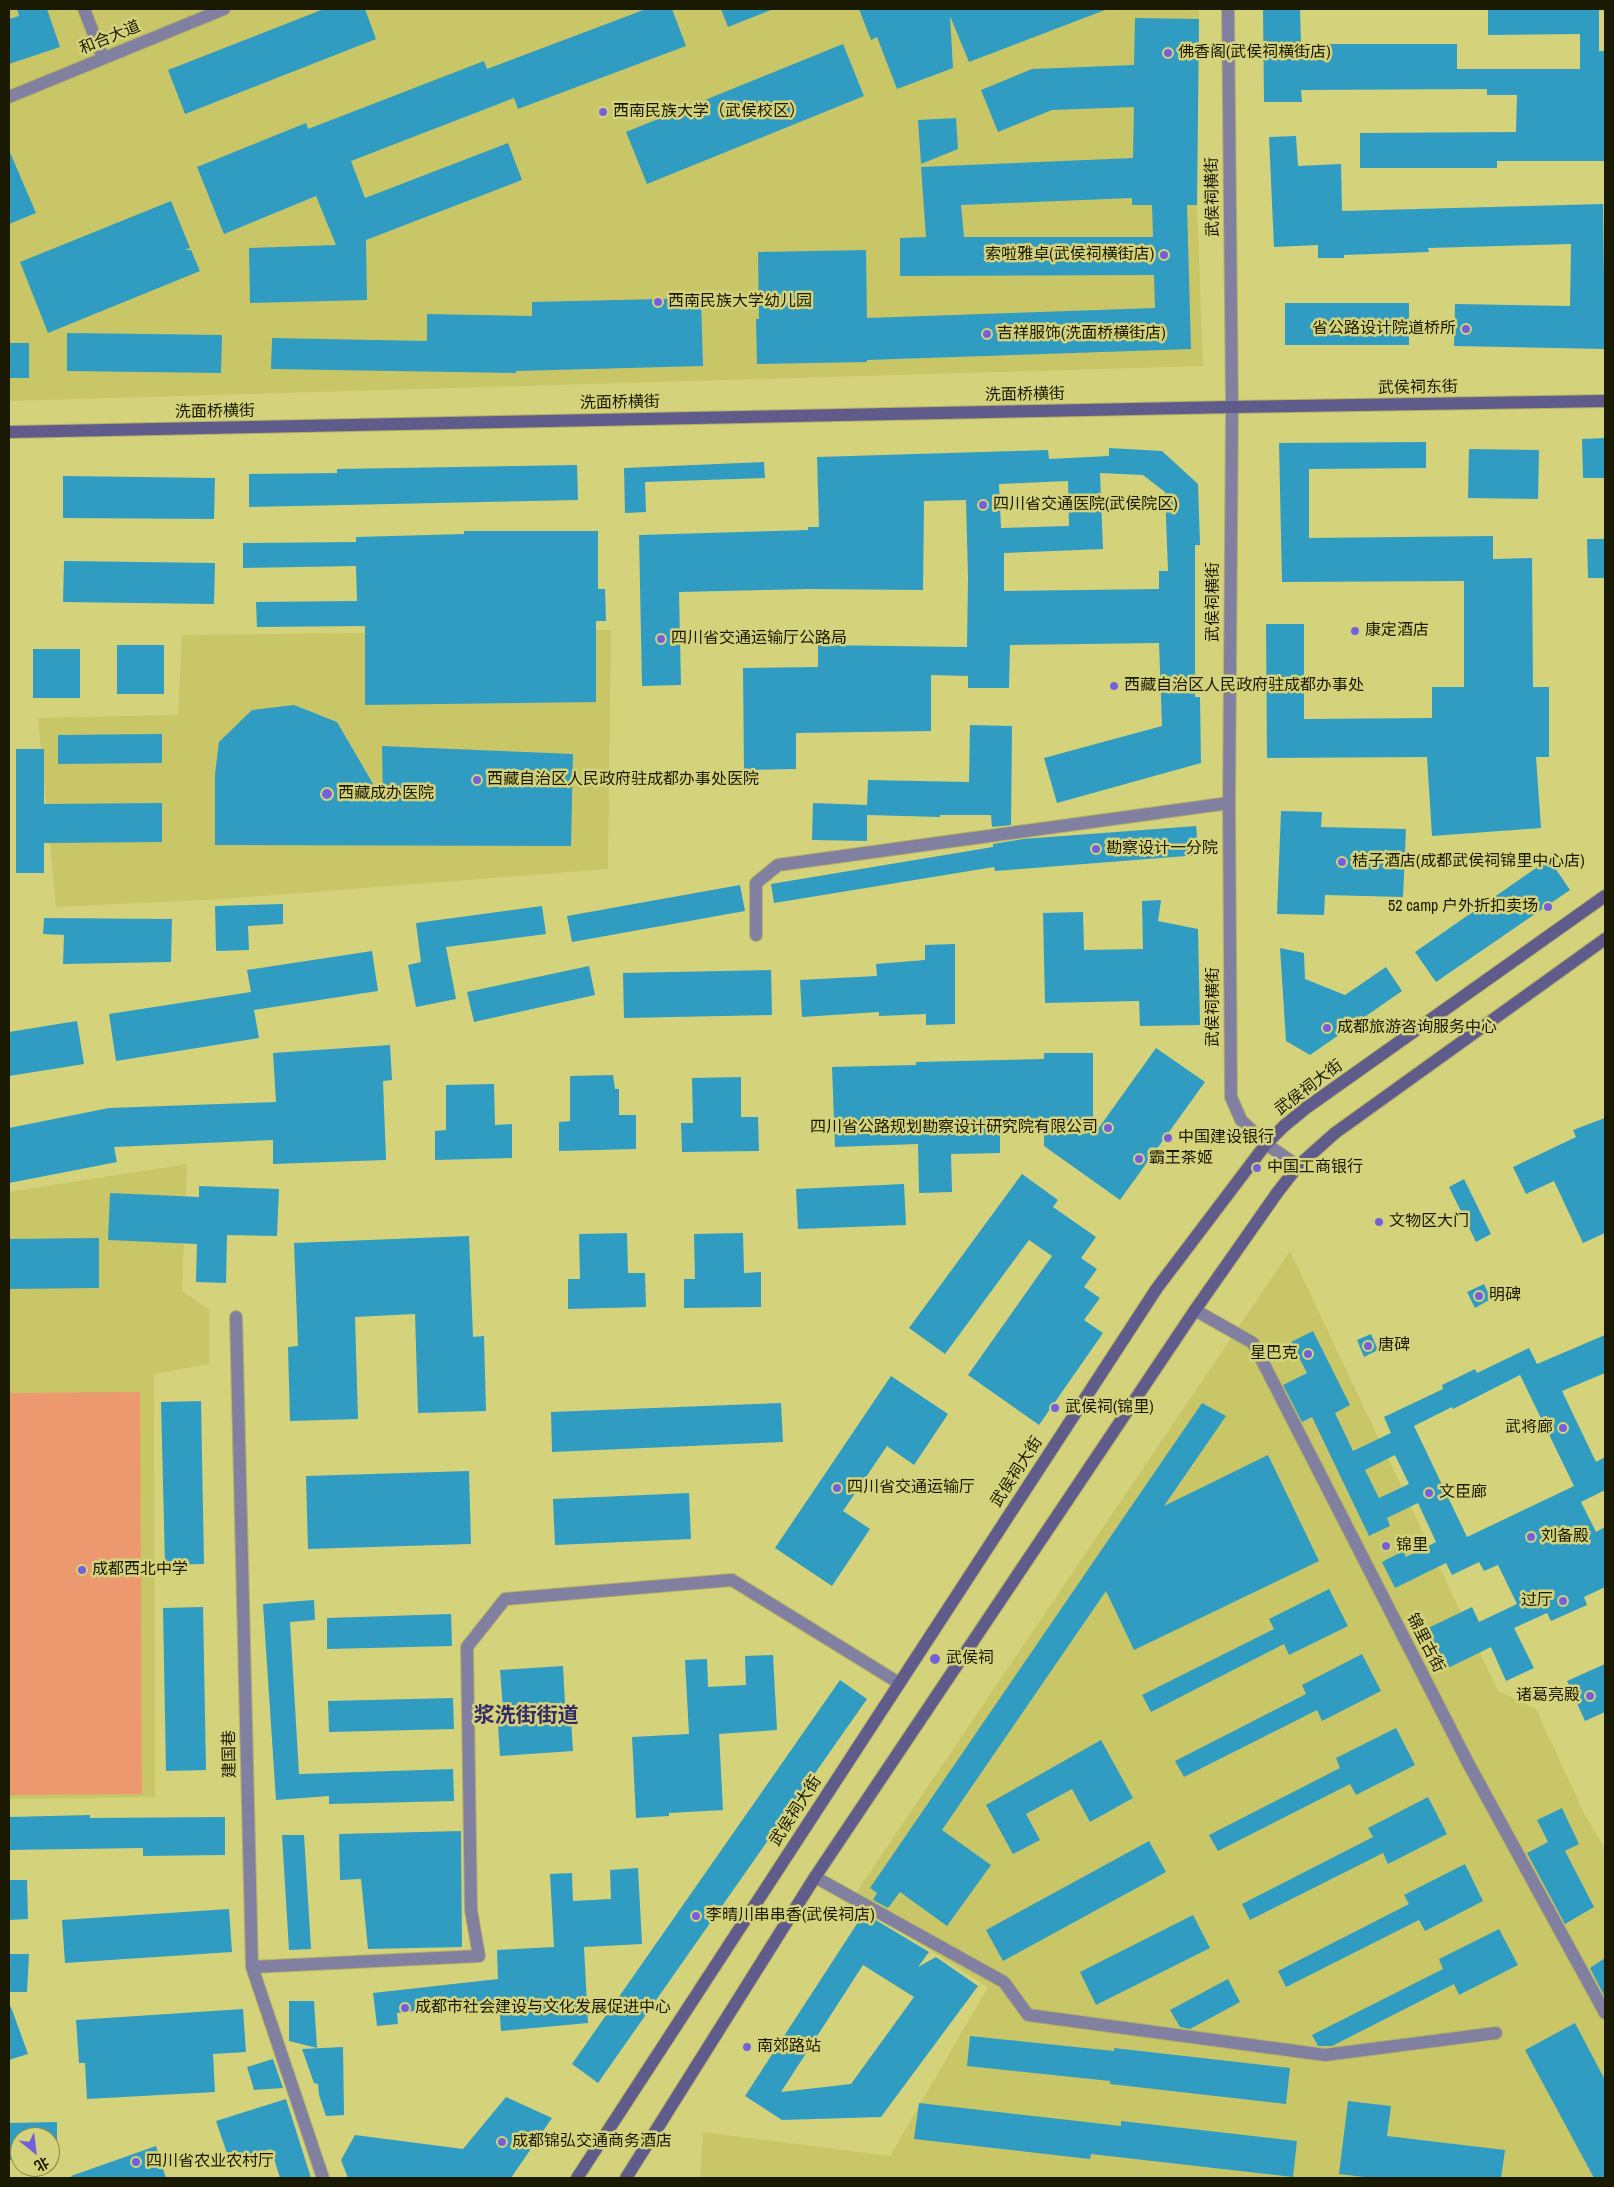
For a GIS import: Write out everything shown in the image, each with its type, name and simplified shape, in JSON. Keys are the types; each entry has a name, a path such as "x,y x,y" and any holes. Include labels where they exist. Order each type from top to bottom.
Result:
{"main road":[{"name":"武侯祠东街","path":"1232,407 1605,401"},
{"name":"洗面桥横街","path":"9,432 1232,407"},
{"name":"武侯祠大街","path":"576,2178 1157,1288 1266,1144 1306,1108 1605,896"},
{"path":"626,2178 815,1877 1195,1310 1298,1166 1335,1133 1605,939"}],"street":[{"path":"84,9 103,58"},
{"name":"和合大道","path":"9,97 224,9"},
{"name":"武侯祠横街","path":"1228,9 1232,407 1229,803 1231,1097 1241,1120 1266,1144 1298,1166"},
{"path":"756,935 756,882 778,865 1229,803"},
{"name":"锦里古街","path":"1195,1310 1253,1343 1468,1762 1605,2014"},
{"name":"建国巷","path":"236,1317 252,1967 323,2178"},
{"path":"252,1967 479,1956 471,1910 467,1647 505,1599 732,1580 899,1683"},
{"path":"815,1877 1004,1982 1028,2014 1325,2054 1496,2033"}],"shaded area":[{"name":"西南民族大学（武侯校区）","path":"9,9 1199,9 1197,205 1203,366 9,401"},
{"name":"西藏成办医院","path":"611,630 608,869 223,899 56,907 38,718 178,715 182,635"},
{"name":"成都西北中学","path":"187,1164 182,1291 209,1309 209,1364 154,1374 155,1797 9,1799 9,1192"},
{"path":"1290,1251 1498,1691 1536,1709 1583,1811 1605,1849 1605,2178 700,2178 703,2132 890,2156 988,1987 851,1900"},
{"path":"140,1392 142,1794 9,1795 9,1393"}],"building":[{"path":"17,9 47,9 60,47 9,64 9,19 19,16"},
{"path":"324,9 365,9 376,39 185,114 168,70"},
{"path":"646,9 672,9 686,46 518,109 514,98 351,161 365,198 508,143 522,180 366,240 367,300 250,303 249,248 336,245 316,196 224,234 197,167 306,123 308,129 484,61 487,69"},
{"path":"721,9 771,9 771,10 728,27"},
{"path":"859,9 1105,10 969,62 950,16 953,68 897,89 877,37 871,40"},
{"path":"1263,9 1300,9 1301,44 1457,44 1457,69 1580,69 1580,34 1488,35 1488,9 1599,9 1599,51 1605,51 1604,161 1497,161 1497,168 1360,168 1360,133 1516,132 1517,95 1487,95 1487,89 1301,90 1302,102 1264,102"},
{"path":"1135,18 1199,19 1197,205 1187,205 1191,349 867,360 867,362 757,364 756,319 759,319 758,252 866,250 867,318 1155,308 1154,275 900,276 900,238 926,237 921,167 1133,158 1134,107 1052,110 998,132 981,90 1032,69 1134,65","holes":["1132,198 1132,205 1152,205 1153,237 964,237 961,205"]},
{"path":"843,44 864,96 647,184 626,132"},
{"path":"956,118 958,149 921,164 918,120"},
{"path":"1296,136 1298,166 1341,164 1342,211 1603,204 1605,349 1454,346 1455,304 1570,306 1571,244 1428,248 1429,252 1344,255 1344,258 1318,258 1318,245 1274,247 1269,137"},
{"path":"9,150 36,213 9,224"},
{"path":"171,201 190,248 185,250 191,250 200,271 48,333 20,262"},
{"path":"701,298 703,366 516,371 516,373 271,369 272,338 427,341 427,314 532,316 532,302"},
{"path":"1285,303 1409,303 1409,345 1285,345"},
{"path":"67,333 222,335 221,373 67,371"},
{"path":"9,343 29,343 29,378 9,378"},
{"path":"1605,438 1605,478 1583,478 1582,439"},
{"path":"1426,442 1426,468 1309,469 1309,538 1493,536 1493,559 1532,558 1533,687 1549,687 1549,757 1536,757 1541,828 1432,836 1427,757 1267,758 1266,624 1304,624 1304,719 1432,718 1432,687 1464,687 1464,581 1282,582 1279,443"},
{"path":"1109,448 1162,451 1198,484 1200,545 1195,545 1195,697 1200,697 1201,763 1057,803 1044,758 1162,726 1159,643 1010,645 1009,688 968,688 968,676 931,675 931,731 796,733 796,769 744,770 743,668 818,667 818,645 967,647 966,500 924,501 923,590 808,589 679,592 681,685 642,686 639,535 808,530 808,527 819,527 817,457 1048,450 1049,459 1109,456","holes":["1100,473 1143,475 1165,492 1168,571 1159,571 1159,589 1004,591 1004,553 1103,549","1068,481 1069,526 1001,528 999,484"]},
{"path":"1469,449 1539,450 1538,499 1468,498"},
{"path":"764,462 765,478 645,482 646,512 625,513 624,468"},
{"path":"577,465 578,500 249,507 249,474 337,473 337,469"},
{"path":"63,476 215,478 214,519 63,518"},
{"path":"464,531 598,531 598,589 605,589 606,621 596,621 596,702 365,705 365,626 257,627 256,602 357,601 356,566 243,568 243,543 356,542 356,537 464,534"},
{"path":"1587,539 1605,539 1605,578 1588,578"},
{"path":"64,561 215,563 214,604 63,602"},
{"path":"117,645 164,645 164,694 117,694"},
{"path":"33,649 80,649 80,698 33,698"},
{"name":"西藏自治区人民政府驻成都办事处医院","path":"294,705 337,722 383,801 382,746 573,754 571,846 215,845 215,774 219,742 252,710"},
{"path":"970,725 1012,726 1011,825 992,827 991,815 940,815 940,817 867,815 867,841 812,840 813,803 867,805 868,780 969,782"},
{"path":"162,734 162,763 58,764 58,735"},
{"path":"16,749 44,749 44,804 162,803 162,842 44,843 44,873 16,873"},
{"name":"桔子酒店(成都武侯祠锦里中心店)","path":"1281,811 1322,812 1321,827 1406,829 1403,897 1325,895 1324,915 1277,914"},
{"path":"1196,826 1199,855 995,871 994,867 774,903 771,884 993,847 993,844 1023,839"},
{"path":"1549,859 1570,890 1436,982 1415,952"},
{"path":"740,885 745,911 572,942 567,916"},
{"path":"1161,900 1158,921 1198,929 1200,1025 1140,1026 1139,1001 1045,1003 1043,913 1083,912 1084,950 1143,949 1142,901"},
{"path":"283,904 283,924 248,926 249,950 216,951 215,906"},
{"path":"542,906 546,934 446,947 456,999 416,1007 408,965 421,962 416,923"},
{"path":"44,918 172,919 171,962 63,964 64,935 43,934"},
{"path":"955,944 955,1024 926,1025 926,1014 879,1016 879,1012 802,1017 800,980 877,976 876,964 925,960 925,945"},
{"path":"1280,948 1304,953 1305,979 1345,995 1386,967 1402,991 1310,1055 1286,1041"},
{"path":"372,951 378,991 254,1010 259,1038 116,1061 109,1014 251,992 247,970"},
{"path":"589,966 595,995 474,1022 467,992"},
{"path":"771,970 772,1015 624,1018 623,973"},
{"path":"77,1021 84,1064 9,1076 9,1032"},
{"path":"390,1045 392,1080 383,1081 386,1160 273,1164 273,1140 114,1147 117,1162 9,1183 9,1128 109,1108 276,1102 273,1053"},
{"path":"1156,1048 1205,1082 1120,1200 1044,1146 1044,1129 1000,1131 1000,1153 951,1154 952,1192 919,1193 918,1144 835,1147 832,1067 916,1065 916,1062 1044,1059 1044,1053 1093,1053 1093,1136"},
{"path":"613,1075 615,1089 619,1089 619,1115 636,1115 636,1149 559,1151 559,1122 570,1121 570,1076"},
{"path":"741,1077 741,1117 758,1117 759,1151 682,1152 681,1123 693,1123 692,1078"},
{"path":"494,1084 495,1125 512,1124 512,1158 435,1160 435,1131 446,1130 446,1085"},
{"path":"1605,1118 1605,1233 1583,1243 1554,1181 1526,1194 1513,1167 1576,1137 1573,1130"},
{"path":"1022,1174 1058,1200 1053,1207 1096,1237 1081,1258 1097,1269 1084,1287 1100,1298 1084,1320 1103,1333 1039,1425 968,1375 1052,1256 1029,1240 945,1354 909,1328"},
{"path":"1464,1179 1491,1234 1476,1242 1449,1187"},
{"path":"904,1184 906,1225 798,1229 796,1189"},
{"path":"199,1186 279,1189 277,1236 227,1235 226,1283 196,1282 197,1244 108,1240 110,1193 199,1197"},
{"path":"627,1233 628,1273 645,1273 646,1307 568,1309 568,1279 580,1279 579,1234"},
{"path":"743,1233 744,1273 761,1272 761,1307 684,1308 684,1279 695,1279 694,1234"},
{"path":"469,1236 473,1337 484,1336 486,1411 418,1413 415,1314 355,1317 358,1419 290,1421 288,1347 298,1346 294,1243"},
{"path":"99,1238 99,1288 9,1289 9,1239"},
{"name":"明碑","path":"1484,1284 1491,1299 1475,1308 1467,1292"},
{"path":"1313,1331 1350,1405 1335,1413 1353,1451 1391,1433 1384,1417 1443,1389 1442,1385 1475,1369 1477,1373 1529,1348 1537,1364 1605,1335 1605,1373 1562,1391 1596,1462 1605,1457 1605,1490 1581,1502 1596,1532 1605,1527 1605,1587 1584,1597 1587,1605 1551,1621 1547,1613 1514,1628 1534,1668 1506,1681 1491,1647 1444,1670 1426,1629 1472,1607 1479,1622 1517,1604 1498,1565 1484,1571 1479,1562 1452,1575 1446,1563 1395,1588 1382,1562 1403,1551 1406,1557 1436,1542 1418,1503 1387,1518 1390,1526 1369,1536 1312,1417 1302,1422 1283,1385 1307,1373 1291,1342","holes":["1520,1375 1574,1486 1467,1537 1414,1426 1452,1407 1453,1409","1395,1455 1409,1484 1379,1498 1365,1470"]},
{"name":"唐碑","path":"1371,1334 1378,1350 1364,1357 1357,1340"},
{"name":"四川省交通运输厅","path":"891,1376 948,1414 914,1465 887,1446 843,1511 870,1529 832,1586 775,1548"},
{"path":"201,1401 204,1564 165,1565 161,1402"},
{"path":"781,1403 783,1442 552,1452 551,1412"},
{"path":"1202,1403 1226,1416 1164,1506 1268,1455 1319,1561 1134,1650 1106,1591 942,1830 991,1865 947,1926 900,1892 888,1908 873,1900 877,1893 870,1888"},
{"path":"469,1471 471,1544 308,1549 306,1476"},
{"path":"689,1493 691,1539 555,1545 553,1499"},
{"path":"1329,1589 1348,1626 1289,1655 1284,1644 1151,1712 1142,1695 1274,1629 1269,1619"},
{"path":"314,1600 315,1620 290,1622 299,1774 453,1769 454,1801 329,1804 329,1796 276,1800 263,1604"},
{"path":"203,1607 206,1770 166,1771 163,1608"},
{"path":"451,1614 452,1646 327,1649 327,1618"},
{"path":"1362,1654 1381,1691 1322,1721 1317,1710 1184,1777 1175,1761 1306,1694 1302,1685"},
{"path":"773,1655 777,1730 719,1734 723,1810 669,1813 669,1816 636,1818 632,1737 689,1734 685,1660 707,1659 708,1687 746,1685 745,1656"},
{"name":"诸葛亮殿","path":"1605,1664 1605,1712 1585,1721 1567,1681"},
{"path":"563,1666 565,1703 570,1702 573,1751 500,1756 497,1709 503,1709 500,1670"},
{"path":"840,1680 867,1699 598,2083 572,2064"},
{"path":"453,1698 454,1729 329,1732 328,1701"},
{"path":"1396,1728 1415,1765 1356,1795 1350,1784 1218,1851 1209,1835 1340,1768 1336,1758"},
{"path":"1101,1740 1133,1798 1090,1822 1072,1789 1026,1814 1040,1840 1013,1854 986,1805"},
{"path":"1428,1797 1447,1834 1388,1864 1383,1853 1250,1920 1242,1904 1373,1837 1368,1828"},
{"path":"1562,1808 1579,1844 1565,1851 1594,1907 1565,1924 1527,1853 1548,1842 1537,1820"},
{"path":"90,1815 90,1818 225,1817 225,1855 143,1856 143,1848 9,1850 9,1817"},
{"path":"461,1831 462,1947 368,1949 361,1879 340,1880 339,1834"},
{"path":"282,1835 304,1835 311,1949 289,1950"},
{"path":"1149,1841 1166,1872 1003,1961 986,1930"},
{"path":"1465,1864 1483,1901 1425,1931 1419,1920 1286,1987 1278,1971 1409,1904 1404,1895"},
{"path":"638,1868 642,1944 584,1947 588,2023 501,2031 499,2001 397,2013 398,2024 377,2026 373,1993 498,1979 497,1950 554,1947 550,1874 572,1873 573,1901 611,1899 610,1870"},
{"path":"9,1880 27,1880 28,1919 9,1920"},
{"path":"229,1909 232,1952 65,1963 62,1920"},
{"path":"864,1913 929,1952 918,1967 936,1957 978,1986 881,2117 782,2120 745,2096","holes":["863,1965 914,1997 851,2084 781,2092"]},
{"path":"1193,1915 1210,1948 1096,2005 1080,1972"},
{"path":"1499,1929 1518,1965 1459,1995 1454,1984 1332,2046 1318,2046 1312,2035 1443,1969 1439,1959"},
{"path":"9,1954 29,1954 27,1992 9,1992"},
{"path":"1605,1958 1605,1997 1590,1968"},
{"path":"1228,1979 1240,2002 1190,2029 1180,2027 1170,2010"},
{"path":"289,2001 314,2001 317,2048 289,2041"},
{"path":"9,2007 11,2007 28,2054 9,2060"},
{"path":"243,2009 246,2052 213,2054 215,2092 87,2099 85,2063 79,2063 76,2020"},
{"path":"1575,2023 1605,2080 1605,2178 1594,2178 1525,2050"},
{"path":"970,2036 1114,2051 1114,2048 1290,2068 1286,2104 1110,2084 1110,2081 967,2066"},
{"path":"343,2047 344,2115 326,2116 319,2095 318,2084 314,2083 302,2049"},
{"path":"273,2059 283,2088 254,2090 247,2067"},
{"name":"成都锦弘交通商务酒店","path":"506,2097 552,2118 511,2178 348,2178 341,2160 355,2135 463,2149"},
{"path":"286,2099 311,2178 280,2178 271,2149 230,2162 216,2121"},
{"path":"1348,2101 1391,2106 1387,2136 1505,2150 1501,2178 1372,2178 1339,2174"},
{"path":"919,2103 1121,2126 1121,2121 1297,2141 1293,2177 1091,2154 1090,2159 914,2139"},
{"path":"57,2122 57,2127 10,2127 9,2160 9,2123"},
{"name":"四川省农业农村厅","path":"156,2146 166,2178 72,2178 71,2176"}],"place":[{"name":"佛香阁(武侯祠横街店)","path":"1168,53"},
{"name":"西南民族大学（武侯校区）","path":"603,112"},
{"name":"索啦雅卓(武侯祠横街店)","path":"1164,255"},
{"name":"西南民族大学幼儿园","path":"658,302"},
{"name":"省公路设计院道桥所","path":"1466,329"},
{"name":"吉祥服饰(洗面桥横街店)","path":"987,334"},
{"name":"四川省交通医院(武侯院区)","path":"983,505"},
{"name":"康定酒店","path":"1355,631"},
{"name":"四川省交通运输厅公路局","path":"661,639"},
{"name":"西藏自治区人民政府驻成都办事处","path":"1114,686"},
{"name":"西藏自治区人民政府驻成都办事处医院","path":"477,780"},
{"name":"西藏成办医院","path":"327,794"},
{"name":"勘察设计一分院","path":"1096,849"},
{"name":"桔子酒店(成都武侯祠锦里中心店)","path":"1342,862"},
{"name":"52 camp 户外折扣卖场","path":"1548,907"},
{"name":"成都旅游咨询服务中心","path":"1327,1028"},
{"name":"四川省公路规划勘察设计研究院有限公司","path":"1108,1128"},
{"name":"中国建设银行","path":"1168,1138"},
{"name":"霸王茶姬","path":"1139,1159"},
{"name":"中国工商银行","path":"1257,1168"},
{"name":"文物区大门","path":"1379,1222"},
{"name":"明碑","path":"1479,1296"},
{"name":"唐碑","path":"1368,1346"},
{"name":"星巴克","path":"1308,1354"},
{"name":"武侯祠(锦里)","path":"1055,1408"},
{"name":"武将廊","path":"1563,1428"},
{"name":"四川省交通运输厅","path":"837,1488"},
{"name":"文臣廊","path":"1429,1493"},
{"name":"刘备殿","path":"1531,1537"},
{"name":"锦里","path":"1386,1546"},
{"name":"成都西北中学","path":"82,1570"},
{"name":"过厅","path":"1563,1601"},
{"name":"武侯祠","path":"935,1659"},
{"name":"诸葛亮殿","path":"1590,1696"},
{"name":"李晴川串串香(武侯祠店)","path":"696,1916"},
{"name":"成都市社会建设与文化发展促进中心","path":"405,2008"},
{"name":"南郊路站","path":"747,2047"},
{"name":"成都锦弘交通商务酒店","path":"502,2142"},
{"name":"四川省农业农村厅","path":"136,2162"}],"district":[{"name":"浆洗街街道","path":"526,1716"}]}
